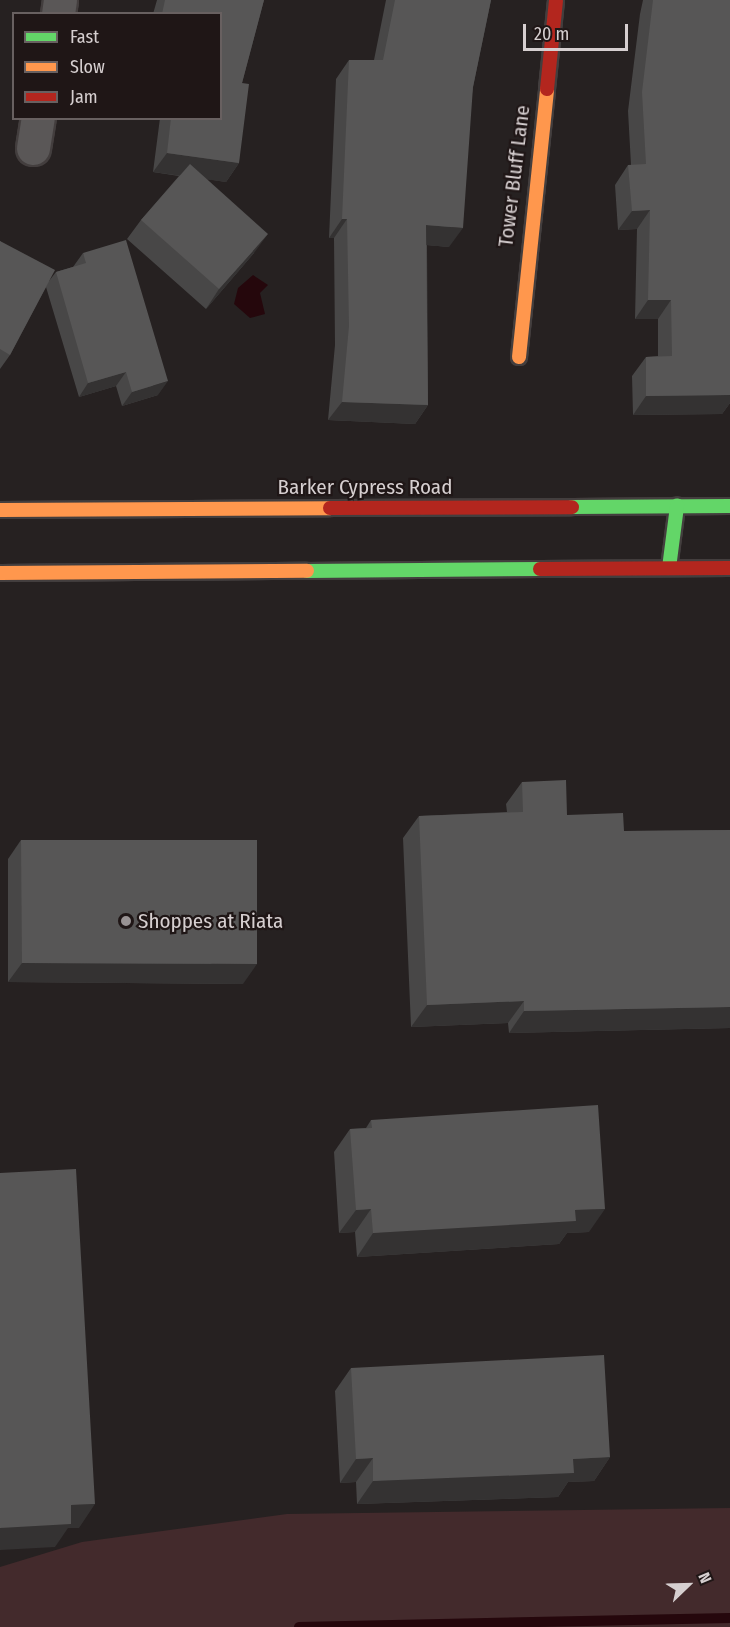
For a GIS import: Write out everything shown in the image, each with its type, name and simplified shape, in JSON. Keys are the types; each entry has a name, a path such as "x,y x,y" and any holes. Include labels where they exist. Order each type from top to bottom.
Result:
{"main road":[{"name":"Tower Bluff Lane","path":"519,357 556,0"},
{"path":"669,568 677,506"},
{"name":"Barker Cypress Road","path":"0,510 730,506"},
{"path":"0,573 730,568"}],"shaded area":[{"path":"253,275 268,285 260,293 265,314 250,318 234,304 238,288"},
{"path":"730,1508 730,1627 0,1627 0,1567 82,1542 287,1514"}],"building":[{"path":"165,0 264,0 242,83 249,84 239,163 167,153 171,120 222,120 222,12 162,12"},
{"path":"395,0 491,0 473,87 463,228 426,225 428,405 342,402 349,326 347,219 342,219 349,60 383,60"},
{"path":"653,0 730,0 730,395 646,396 646,357 672,356 671,300 648,300 650,210 632,211 628,165 646,164 642,92"},
{"path":"190,164 268,234 219,289 141,220"},
{"path":"126,240 168,381 132,392 126,372 88,383 56,272 86,263 83,253"},
{"path":"0,241 55,270 10,355 0,349"},
{"path":"566,780 567,815 623,813 624,831 730,830 730,1007 524,1011 524,1001 427,1005 419,816 523,812 522,782"},
{"name":"Shoppes at Riata","path":"21,840 257,840 257,964 22,963"},
{"path":"598,1105 605,1209 575,1210 576,1221 373,1233 371,1209 356,1210 350,1129 372,1128 371,1120"},
{"path":"76,1169 95,1504 71,1505 71,1524 0,1528 0,1173"},
{"path":"604,1355 610,1457 573,1459 574,1473 373,1481 373,1458 356,1459 351,1368"}],"waterway":[{"path":"299,1627 730,1618"}],"traffic: fast":[{"path":"669,568 677,506"},
{"path":"572,507 730,506"},
{"path":"307,571 540,569"}],"traffic: slow":[{"path":"519,357 547,89"},
{"path":"0,510 330,508"},
{"path":"0,573 307,571"}],"traffic: jam":[{"path":"547,89 556,0"},
{"path":"330,508 572,507"},
{"path":"540,569 730,568"}],"place":[{"name":"Shoppes at Riata","path":"126,921"}]}
